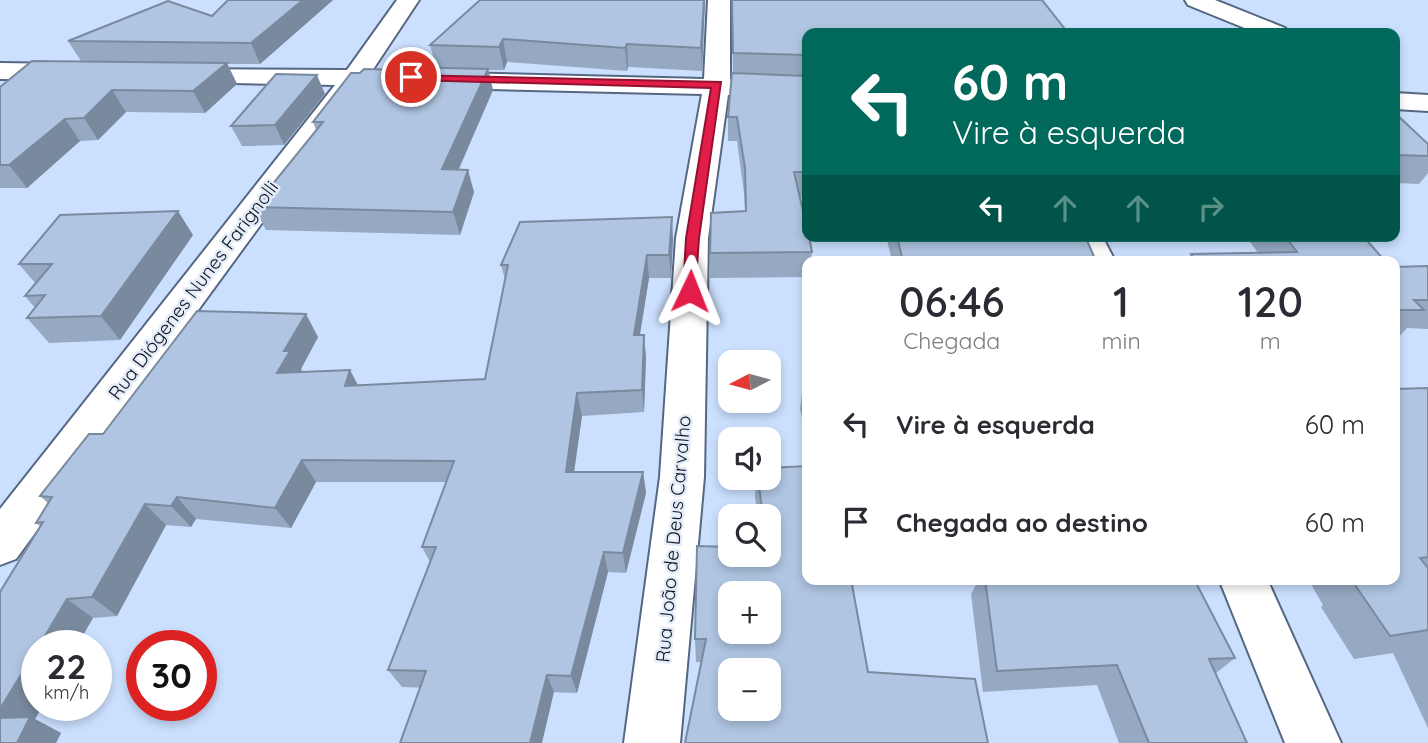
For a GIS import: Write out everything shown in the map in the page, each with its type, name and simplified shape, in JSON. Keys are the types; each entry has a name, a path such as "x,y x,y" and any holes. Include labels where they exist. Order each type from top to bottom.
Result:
{"street":[{"name":"Rua Diógenes Nunes Farignolli","path":"0,544 356,76 408,0"},
{"name":"Rua João de Deus Carvalho","path":"652,743 682,477 692,238 717,85 719,0"},
{"path":"1196,0 1265,28"},
{"path":"3,73 91,72"},
{"path":"161,73 802,89"},
{"path":"1400,114 1428,103"},
{"path":"1246,585 1313,743"}],"building":[{"path":"228,0 303,0 251,43 68,41 168,1 212,16"},
{"path":"480,0 704,0 701,48 627,44 625,48 503,39 499,47 430,45"},
{"path":"732,0 1042,0 1064,28 802,28 802,55 733,53"},
{"path":"32,61 227,63 193,91 112,90 84,118 65,119 9,165 0,165 0,87"},
{"path":"409,67 488,69 442,169 468,170 453,212 254,207 323,122 313,122 351,73 360,73 364,69 405,70"},
{"path":"732,73 802,76 802,172 794,172 802,206 802,242 810,242 812,252 710,253 711,213 746,211 745,168 737,117 728,117"},
{"path":"276,74 317,75 275,125 231,126"},
{"path":"1400,118 1428,144 1428,156 1400,155"},
{"path":"178,211 101,316 27,318 45,295 25,296 52,264 19,264 60,215"},
{"path":"672,217 669,255 647,255 634,335 644,335 642,390 577,393 566,472 643,472 623,553 604,552 571,676 547,675 530,743 400,743 426,671 388,670 436,547 422,547 454,461 302,460 275,508 177,497 171,506 145,504 92,597 67,599 49,630 21,630 21,675 0,709 0,592 43,522 36,523 52,497 40,496 89,434 103,434 197,311 306,314 284,351 290,351 277,373 350,370 345,386 485,379 508,265 501,265 520,222"},
{"path":"898,242 1088,242 1094,256 902,256"},
{"path":"1290,242 1368,242 1381,256 1191,254 1297,252"},
{"path":"1428,266 1428,300 1414,300 1424,310 1400,310 1400,267"},
{"path":"1428,388 1428,557 1420,558 1428,568 1428,630 1390,636 1355,585 1400,585 1400,389"},
{"path":"802,466 802,585 852,585 868,672 975,679 988,743 685,743 706,639 695,639 697,546 718,547 718,567 781,567 781,504 761,504 760,490 781,490 781,467"},
{"path":"986,585 1197,585 1235,658 1209,659 1247,743 1149,743 1117,665 997,671"},
{"path":"21,717 21,721 28,721 17,743 0,743 0,718"}],"route":[{"path":"411,77 717,85 692,238 690,291"}]}
